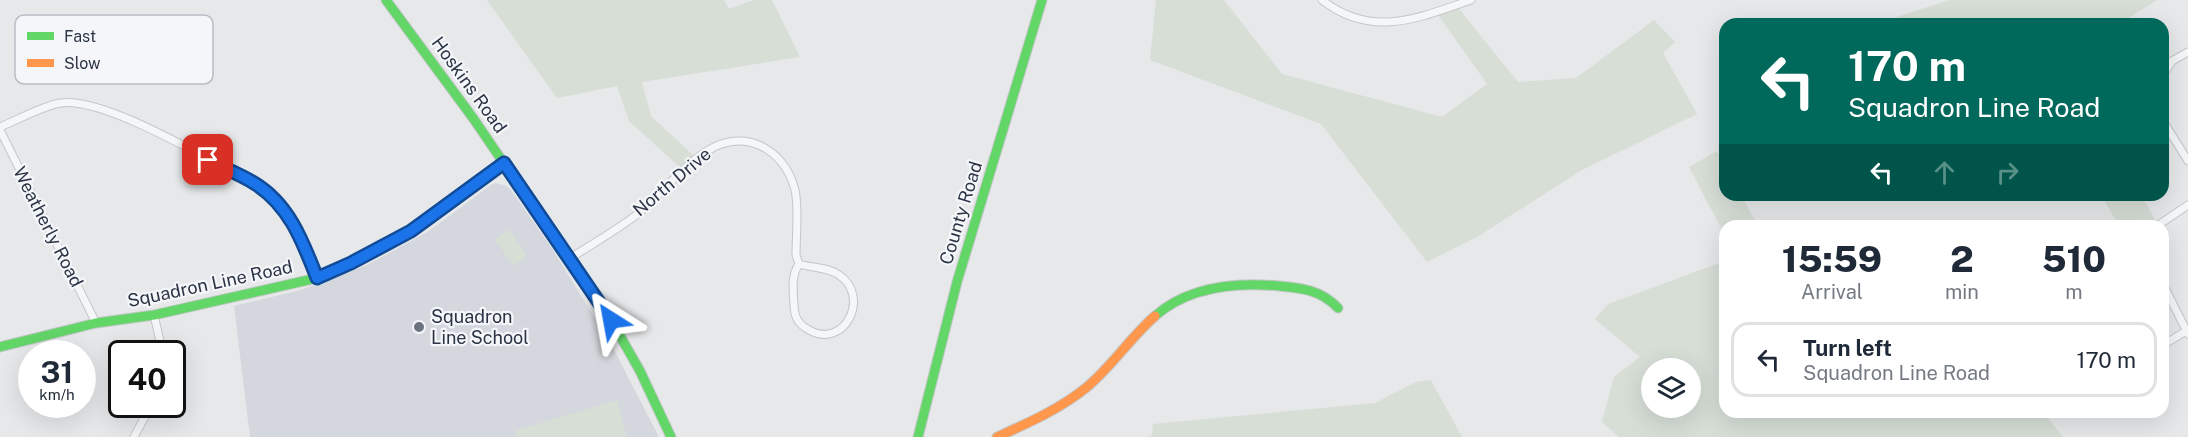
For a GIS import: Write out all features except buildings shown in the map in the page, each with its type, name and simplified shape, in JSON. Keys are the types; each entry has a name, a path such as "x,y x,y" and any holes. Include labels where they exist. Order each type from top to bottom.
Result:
{"street":[{"name":"Hoskins Road","path":"386,0 504,163 628,348 671,437"},
{"name":"County Road","path":"918,437 957,282 1042,0"},
{"path":"1322,0 1332,8 1351,17 1379,24 1397,22 1471,0"},
{"path":"2169,66 2172,61 2188,52"},
{"path":"0,129 59,104 76,103 124,116 254,183 267,192 286,213 300,234 317,278"},
{"name":"Weatherly Road","path":"0,129 96,323"},
{"path":"2169,131 2188,161"},
{"name":"North Drive","path":"569,259 639,213 705,152 721,143 733,141 757,144 768,149 785,166 796,193 796,255 799,264 794,273 794,315 801,326 814,332 832,334 849,321 854,310 854,297 849,285 841,275 799,264"},
{"name":"Squadron Line Road","path":"0,347 96,323 154,315 317,278 358,260 411,231 504,163"},
{"path":"2166,220 2188,205"},
{"path":"997,437 1052,411 1077,395 1104,372 1145,324 1170,306 1204,290 1228,284 1243,284 1313,290 1329,297 1338,308"},
{"path":"2169,296 2187,333 2169,342"},
{"path":"154,315 160,340"},
{"path":"134,437 144,418"}],"shaded area":[{"path":"487,0 724,0 729,9 753,0 772,0 800,57 642,82 651,116 696,158 683,170 629,121 617,86 557,98"},
{"path":"1156,0 1224,0 1282,74 1442,117 1487,84 1439,16 1459,9 1518,82 1576,78 1654,20 1675,42 1663,53 1697,114 1582,170 1477,237 1427,262 1321,124 1150,60"},
{"path":"1949,0 2157,0 2130,18 1894,18"},
{"path":"1717,151 1719,154 1719,201 1744,201 1755,220 1719,220 1719,224 1689,167"},
{"name":"Squadron Line School","path":"496,183 507,186 511,190 553,250 613,348 659,437 250,437 234,306 301,290 367,265 429,231"},
{"path":"2105,201 2145,201 2155,220 2116,220"},
{"path":"510,229 527,256 513,266 495,239"},
{"path":"1719,263 1719,418 2048,418 2063,437 1619,437 1602,422 1614,377 1640,357 1595,319 1608,304"},
{"path":"1431,380 1462,437 1147,437 1152,436 1153,424 1375,403 1416,382"},
{"path":"617,400 627,437 516,437 514,431"}],"traffic: fast":[{"path":"386,0 473,118 611,320 640,371 671,437"},
{"path":"918,437 957,282 1042,0"},
{"path":"0,347 96,323 154,315 317,278 364,257 411,231 504,163"},
{"path":"1155,316 1168,306 1198,292 1246,285 1303,289 1325,297 1338,308"}],"traffic: slow":[{"path":"997,437 1055,409 1077,395 1105,370 1155,316"}],"place":[{"name":"Squadron Line School","path":"419,327"}],"route":[{"path":"208,160 254,183 278,203 300,234 317,278 411,231 504,163 611,320"}]}
